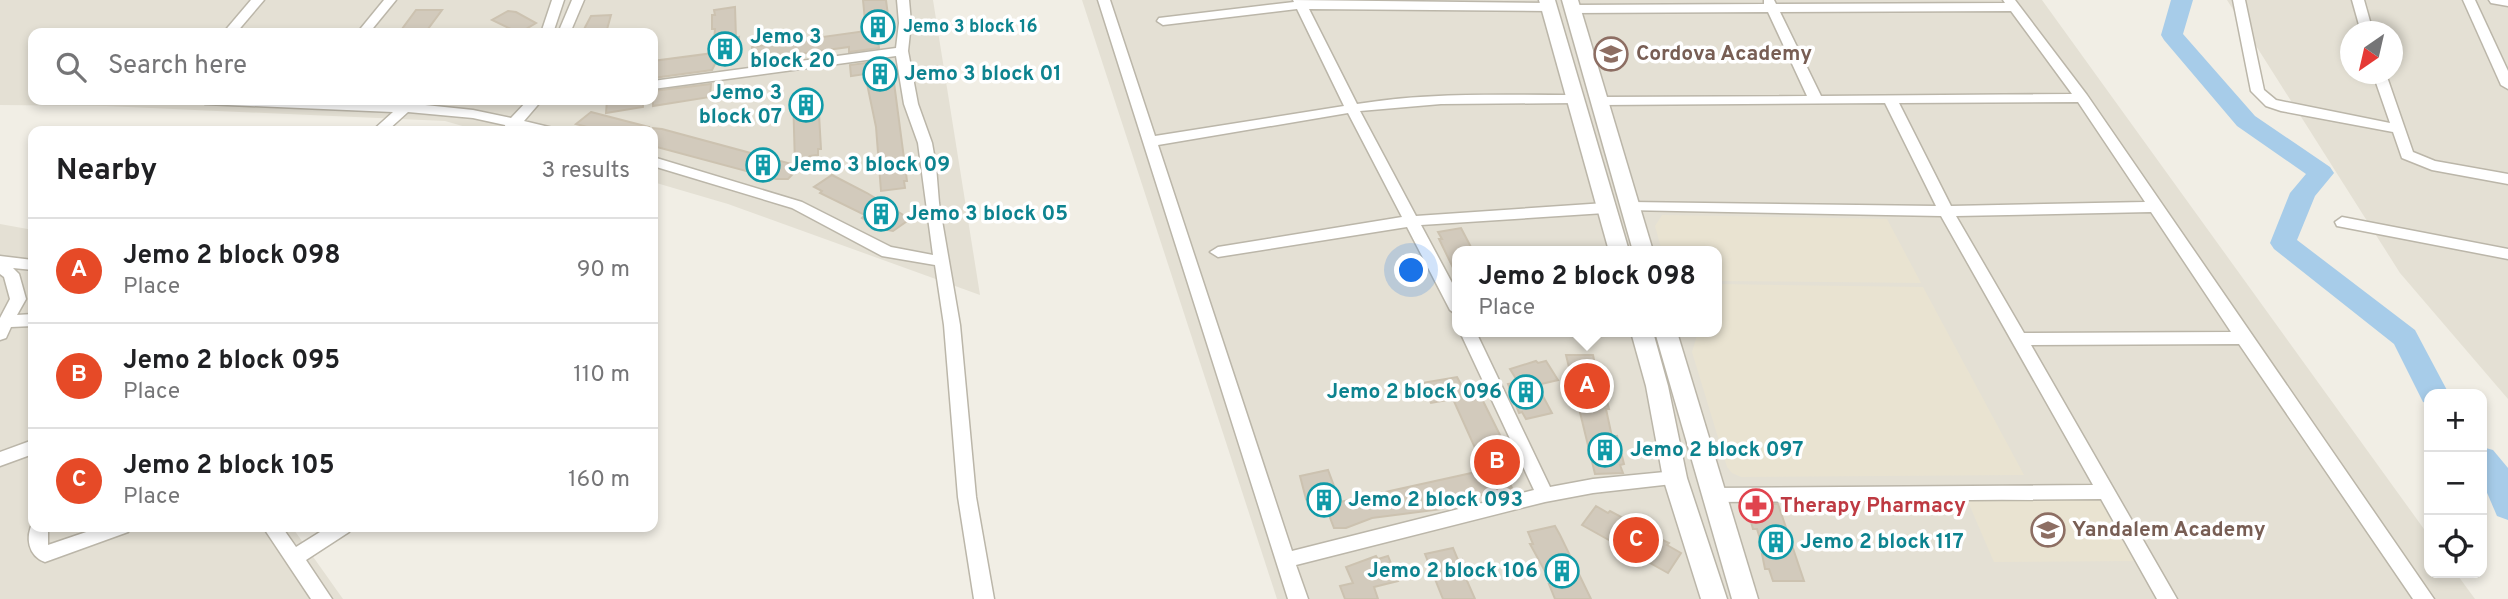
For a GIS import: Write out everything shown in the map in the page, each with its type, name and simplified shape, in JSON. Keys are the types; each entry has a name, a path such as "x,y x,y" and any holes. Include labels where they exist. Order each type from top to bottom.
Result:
{"street":[{"path":"233,28 258,0"},
{"path":"367,28 390,0"},
{"path":"549,28 558,0"},
{"path":"566,28 578,0"},
{"path":"903,0 905,23 902,51 911,104 929,166 940,261 952,324 967,497 984,599"},
{"path":"1104,0 1298,599"},
{"path":"2239,0 2258,91 2264,97 2281,107 2397,129"},
{"path":"2358,0 2364,21"},
{"path":"2469,0 2508,85"},
{"path":"2495,0 2508,2"},
{"path":"1301,3 1352,108 1452,299"},
{"path":"1163,21 1301,3 1548,4 1617,246"},
{"path":"1642,246 1571,4 2012,4 2082,98 2424,599"},
{"path":"1770,4 1816,100"},
{"path":"1557,33 1580,33"},
{"path":"2490,46 2508,49"},
{"path":"658,84 902,51"},
{"path":"2383,84 2404,151 2415,159 2508,179"},
{"path":"1601,101 2082,98"},
{"path":"1148,142 1352,108 1441,100 1576,99"},
{"path":"1890,99 1946,211 2167,599"},
{"path":"367,105 472,114 511,126"},
{"path":"511,126 521,105"},
{"path":"511,126 530,105"},
{"path":"385,126 406,107"},
{"path":"658,163 797,205 876,248 940,261"},
{"path":"1630,207 1946,211 2156,207"},
{"path":"1218,252 1411,221 1605,208"},
{"path":"2342,222 2507,256"},
{"path":"0,264 28,265"},
{"path":"0,264 11,274 18,299 4,328"},
{"path":"4,328 28,321"},
{"path":"1470,337 1545,495"},
{"path":"1643,337 1657,386 1675,478 1714,599"},
{"path":"1668,337 1745,599"},
{"path":"2019,339 2244,338"},
{"path":"1657,386 1683,388"},
{"path":"0,459 28,449"},
{"path":"1286,560 1545,495 1593,486 1675,478"},
{"path":"1714,495 2107,492"},
{"path":"39,532 39,549 46,554 108,532"},
{"path":"276,532 322,599"},
{"path":"294,558 336,532"}],"shaded area":[{"path":"0,0 933,0 980,295 728,204 658,183 658,126 462,126 445,121 106,106 0,105"},
{"path":"1082,0 2042,0 2424,529 2424,578 2460,578 2475,599 1277,599"},
{"path":"2227,0 2508,0 2508,399 2400,273"},
{"path":"1662,215 1887,219 1921,283 1722,281 1722,246 1661,246 1655,226"},
{"path":"0,224 28,229 28,532 296,532 343,599 0,599"},
{"path":"1722,284 1923,287 2024,475 1741,477 1727,467 1692,352 1696,337 1722,337"},
{"name":"Yandalem Academy","path":"1966,497 2099,498 2134,561 1994,562"}],"building":[{"path":"863,0 886,0 890,31 881,33 883,40 878,41 879,48 849,52 849,47 754,60 752,47 866,31"},
{"path":"735,7 736,38 739,37 737,61 715,64 712,70 658,77 658,60 713,53 714,10"},
{"path":"416,10 442,10 429,28 403,28"},
{"path":"508,11 516,12 536,23 528,28 509,28 492,20"},
{"path":"611,15 607,28 585,28 591,16"},
{"path":"880,61 880,69 890,67 893,75 907,181 904,181 905,188 881,191 876,127 865,74 851,76 850,65"},
{"path":"711,84 710,97 653,106 658,105 658,90"},
{"path":"815,92 818,97 821,149 818,149 818,155 810,156 788,179 776,179 658,147 658,129 795,165 793,94"},
{"path":"607,105 643,105 643,107 606,113"},
{"path":"591,112 645,126 583,126 576,124"},
{"path":"832,175 910,219 893,231 862,218 865,215 820,193 822,191 814,187"},
{"path":"1461,228 1470,246 1452,246 1452,266 1439,239 1442,239 1438,232"},
{"path":"1566,355 1593,355 1595,365 1598,365 1609,409 1606,409 1612,437 1617,436 1624,464 1620,465 1623,473 1595,474"},
{"name":"Jemo 2 block 096","path":"1536,361 1546,361 1558,380 1537,385 1552,413 1526,419 1522,412 1519,413 1508,384 1518,382 1510,369"},
{"path":"1457,377 1465,392 1477,389 1503,441 1505,440 1516,471 1505,473 1512,488 1498,491 1499,495 1484,498 1482,495 1451,501 1440,506 1442,509 1372,518 1346,528 1334,528 1327,510 1314,513 1308,498 1306,499 1300,476 1328,470 1340,502 1485,470 1453,399 1431,403 1422,383"},
{"name":"Jemo 2 block 117","path":"1749,504 1778,504 1804,581 1773,581 1769,569 1765,569 1762,554 1765,555 1757,529 1753,529"},
{"path":"1596,506 1669,543 1667,545 1681,553 1668,573 1582,525"},
{"name":"Jemo 2 block 106","path":"1555,526 1591,599 1555,599 1549,584 1552,584 1530,544 1533,544 1528,532"},
{"path":"1453,548 1458,560 1462,559 1467,573 1464,574 1475,599 1443,599 1425,554"},
{"path":"1376,556 1378,559 1388,556 1398,581 1374,587 1378,599 1345,599 1340,586 1353,583 1346,567"}],"waterway":[{"path":"2182,0 2172,35 2246,121 2321,173 2303,193 2283,243 2405,337 2431,389"},
{"path":"2487,465 2498,478 2508,507"}],"place":[{"name":"Jemo 3 block 16","path":"878,27"},
{"name":"Jemo 3 block 20","path":"725,49"},
{"name":"Cordova Academy","path":"1611,54"},
{"name":"Jemo 3 block 01","path":"880,74"},
{"name":"Jemo 3 block 07","path":"806,105"},
{"name":"Jemo 3 block 09","path":"763,165"},
{"name":"Jemo 3 block 05","path":"881,214"},
{"name":"Jemo 2 block 098","path":"1587,386"},
{"name":"Jemo 2 block 096","path":"1526,392"},
{"name":"Jemo 2 block 097","path":"1605,450"},
{"name":"Jemo 2 block 095","path":"1497,462"},
{"name":"Jemo 2 block 093","path":"1324,500"},
{"name":"Therapy Pharmacy","path":"1756,506"},
{"name":"Yandalem Academy","path":"2048,530"},
{"name":"Jemo 2 block 105","path":"1636,540"},
{"name":"Jemo 2 block 117","path":"1776,542"},
{"name":"Jemo 2 block 106","path":"1562,571"}]}
